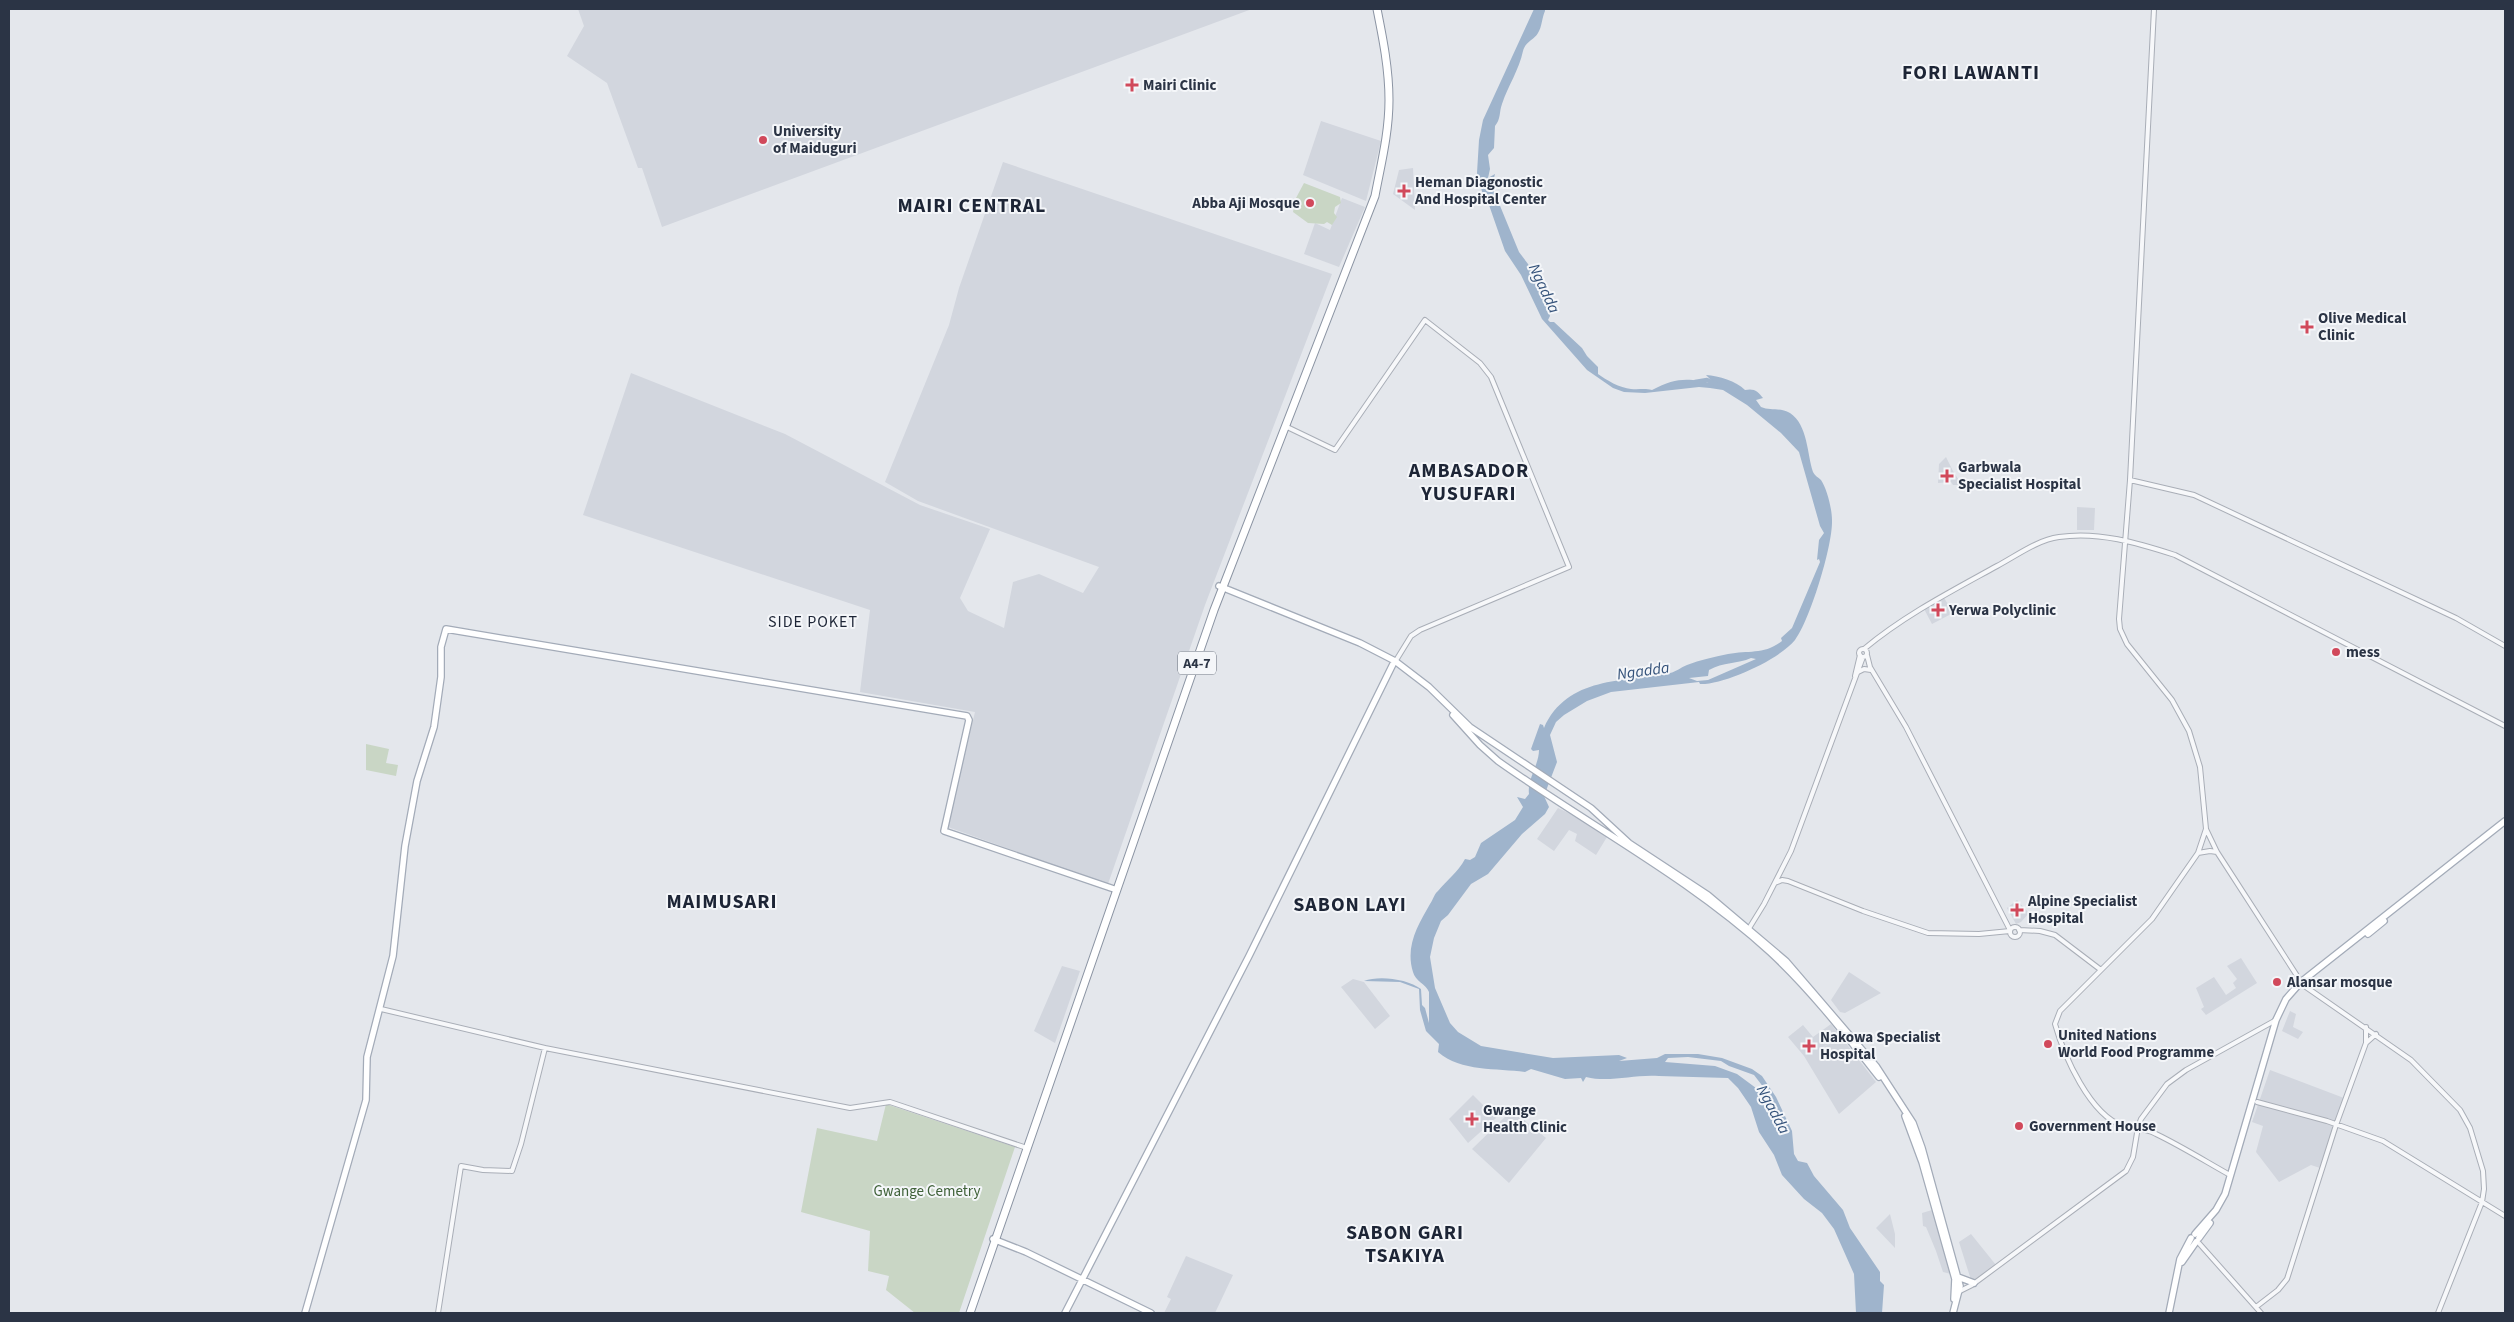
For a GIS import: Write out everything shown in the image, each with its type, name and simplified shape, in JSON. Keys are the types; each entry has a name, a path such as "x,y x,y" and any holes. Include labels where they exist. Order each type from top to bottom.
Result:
{"highway":[{"name":"A4-7","path":"970,1313 1221,588 1366,214 1383,136 1384,57 1376,9"},
{"name":"A4-7","path":"966,1313 995,1239 1024,1147 1221,588 1366,214"}],"main road":[{"path":"1221,588 1359,646 1394,663 1429,687 1470,727 1524,765 1591,808 1629,844 1688,881 1748,930 1810,986 1876,1066 1915,1127 1958,1277 1958,1292 1951,1313"},
{"path":"305,1313 365,1105 367,1058 389,980 398,923 405,846 418,781 434,727 439,698 441,647 446,629 967,716 969,720 944,831 1114,889"},
{"path":"1394,663 1430,692 1480,745 1519,776 1685,885 1748,930 1794,976 1866,1061 1899,1104 1922,1162 1958,1292"},
{"path":"1065,1313 1249,956 1394,663"},
{"path":"2196,1238 2221,1203 2258,1087 2276,1020 2286,999 2302,983 2505,823"},
{"path":"2171,1313 2180,1258 2225,1202 2257,1102 2284,1008 2302,983"},
{"path":"995,1239 1151,1313"},
{"path":"1958,1277 1974,1283"}],"street":[{"path":"2154,9 2130,480 2124,542 2120,629 2127,644 2172,700 2189,731 2200,767 2206,829 2217,852 2302,983 2411,1060 2460,1110 2470,1128 2483,1171 2484,1190 2482,1202 2438,1313"},
{"path":"1285,426 1335,450 1425,320 1480,363 1491,378 1569,566 1420,630 1411,636 1394,663"},
{"path":"2130,480 2179,490 2207,501 2456,618 2505,646"},
{"path":"2018,936 2011,931 1902,720 1860,651 1920,607 2039,543 2066,536 2084,535 2153,548 2192,564 2505,726"},
{"path":"1748,930 1775,883 1801,825 1854,678 1864,655 1877,638"},
{"path":"1854,678 1864,655 1864,649"},
{"path":"1858,672 1864,669 1872,672"},
{"path":"2206,829 2198,853 2152,919 2060,1011 2055,1024 2073,1068 2098,1110 2124,1127 2138,1127 2157,1134 2230,1175"},
{"path":"2198,853 2217,852"},
{"path":"1775,883 1782,880 1788,881 1863,911 1928,933 1999,934 2019,930 2027,932 2040,931 2055,935 2101,970"},
{"path":"2018,936 2019,930"},
{"path":"2018,936 2027,932"},
{"path":"381,1008 544,1048 850,1108 890,1102 1024,1147"},
{"path":"1958,1292 1974,1283 2126,1171 2133,1157 2141,1119 2172,1079 2276,1020"},
{"path":"2256,1307 2278,1290 2287,1279 2336,1124 2366,1043 2366,1028"},
{"path":"2366,1043 2376,1034"},
{"path":"438,1313 461,1166 491,1171 512,1171 521,1144 544,1048"},
{"path":"2257,1102 2336,1124 2383,1140 2505,1216"},
{"path":"2196,1238 2261,1313"}],"shaded area":[{"name":"University of Maiduguri","path":"578,9 1252,9 662,227 642,168 638,168 607,83 567,56 584,26"},
{"path":"1321,121 1381,141 1366,201 1303,175"},
{"path":"1003,162 1332,274 1205,605 1108,884 945,826 949,820 975,712 860,692 870,610 583,515 631,373 785,434 920,505 990,529 960,598 968,611 1004,628 1013,582 1039,574 1083,593 1099,567 918,501 885,482 949,325 959,288"},
{"name":"Heman Diagonostic And Hospital Center","path":"1413,168 1415,210 1393,194 1399,170"},
{"path":"1342,198 1365,207 1339,267 1304,254 1315,223 1330,230"},
{"name":"Garbwala Specialist Hospital","path":"1946,457 1962,485 1953,485 1951,482 1938,483 1939,464"},
{"path":"2077,507 2095,508 2094,530 2077,530"},
{"name":"Yerwa Polyclinic","path":"1943,596 1953,613 1932,624 1923,607"},
{"path":"1558,808 1575,816 1607,837 1596,855 1575,841 1577,834 1569,830 1554,851 1537,839"},
{"name":"Alpine Specialist Hospital","path":"2017,900 2029,913 2021,922 2016,924 2007,908"},
{"path":"2241,958 2257,983 2206,1015 2201,1009 2204,1007 2196,988 2214,977 2226,995 2236,988 2233,983 2237,979 2227,966"},
{"path":"1062,966 1080,971 1055,1043 1034,1031"},
{"path":"1849,972 1881,993 1845,1013 1840,1012 1831,1000"},
{"path":"1353,979 1364,982 1390,1016 1375,1029 1341,987"},
{"path":"2290,1011 2296,1014 2293,1027 2303,1032 2298,1039 2282,1031"},
{"path":"1831,1024 1841,1037 1821,1048 1842,1038 1876,1082 1839,1114 1804,1056 1788,1037 1803,1025 1813,1037"},
{"path":"2270,1070 2344,1098 2320,1168 2311,1165 2279,1182 2256,1152 2263,1126 2252,1122"},
{"name":"Gwange Health Clinic","path":"1473,1095 1496,1118 1468,1143 1449,1119"},
{"path":"1512,1110 1546,1138 1509,1183 1472,1149"},
{"path":"1932,1210 1951,1274 1943,1272 1926,1227 1923,1226 1922,1213"},
{"path":"1890,1214 1895,1234 1895,1248 1876,1228"},
{"path":"1971,1234 1996,1265 1973,1281 1971,1280 1959,1242"},
{"path":"1186,1256 1233,1275 1215,1313 1164,1313 1171,1299 1167,1297"}],"green space":[{"path":"1304,183 1340,197 1341,203 1335,207 1334,213 1337,217 1332,225 1327,222 1324,224 1308,223 1293,212 1296,198"},
{"path":"366,744 389,749 386,763 398,765 396,776 366,770"},
{"name":"Gwange Cemetry","path":"886,1104 1015,1147 959,1313 915,1313 886,1290 889,1276 868,1271 870,1231 801,1212 817,1128 877,1141"}],"water":[{"path":"1534,9 1545,9 1539,31 1524,48 1519,65 1502,104 1495,126 1494,148 1488,155 1490,169 1488,178 1495,174 1492,186 1519,252 1528,264 1547,302 1550,316 1548,320 1554,322 1582,348 1598,367 1598,374 1618,385 1631,389 1652,390 1683,380 1715,384 1706,375 1722,378 1745,390 1751,389 1757,392 1763,398 1756,400 1761,407 1783,410 1790,413 1796,418 1804,432 1813,472 1821,480 1827,494 1832,520 1825,564 1814,600 1801,630 1788,647 1765,663 1737,676 1710,683 1700,684 1699,682 1611,692 1587,701 1556,722 1550,735 1557,762 1544,796 1549,807 1545,814 1522,834 1488,874 1471,884 1448,915 1441,921 1434,938 1430,957 1435,988 1450,1023 1458,1032 1481,1046 1553,1058 1619,1055 1627,1058 1619,1061 1657,1058 1665,1054 1698,1054 1722,1058 1752,1069 1762,1076 1776,1097 1792,1131 1794,1154 1798,1161 1807,1163 1814,1176 1843,1210 1850,1228 1880,1272 1880,1281 1884,1285 1882,1313 1856,1313 1854,1274 1834,1229 1822,1213 1804,1199 1782,1175 1774,1155 1759,1132 1751,1107 1738,1088 1728,1078 1650,1076 1595,1079 1586,1077 1583,1082 1581,1078 1565,1079 1531,1069 1525,1072 1468,1066 1457,1063 1438,1052 1439,1044 1426,1031 1420,1010 1419,989 1400,982 1364,981 1377,978 1401,980 1421,989 1422,1005 1425,1008 1429,1023 1429,992 1414,975 1411,962 1414,936 1437,892 1456,872 1465,859 1470,860 1475,857 1481,843 1515,820 1523,807 1517,797 1525,799 1529,794 1539,750 1533,751 1531,749 1540,724 1544,728 1554,711 1567,699 1582,690 1598,684 1670,673 1707,659 1728,654 1763,650 1782,641 1781,638 1792,628 1820,562 1819,559 1817,560 1819,540 1824,533 1820,526 1799,452 1781,433 1747,405 1723,390 1699,387 1645,393 1624,392 1613,388 1587,370 1542,319 1521,275 1505,251 1489,205 1483,195 1477,173 1479,140 1483,120","holes":["1751,658 1756,659 1708,680 1697,681 1689,678 1708,676 1709,670 1714,667","1688,1057 1721,1061 1754,1075 1771,1097 1785,1128 1780,1127 1760,1091 1737,1074 1715,1066 1665,1062 1668,1058"]}],"waterway":[{"name":"Ngadda","path":"1695,382 1707,380 1719,385"}],"place":[{"name":"Mairi Clinic","path":"1132,85"},
{"name":"University of Maiduguri","path":"763,140"},
{"name":"Heman Diagonostic And Hospital Center","path":"1404,191"},
{"name":"Abba Aji Mosque","path":"1310,203"},
{"name":"Olive Medical Clinic","path":"2307,327"},
{"name":"Garbwala Specialist Hospital","path":"1947,476"},
{"name":"Yerwa Polyclinic","path":"1938,610"},
{"name":"mess","path":"2336,652"},
{"name":"Alpine Specialist Hospital","path":"2017,910"},
{"name":"Alansar mosque","path":"2277,982"},
{"name":"United Nations World Food Programme","path":"2048,1044"},
{"name":"Nakowa Specialist Hospital","path":"1809,1046"},
{"name":"Gwange Health Clinic","path":"1472,1119"},
{"name":"Government House","path":"2019,1126"}],"district":[{"name":"FORI LAWANTI","path":"1971,72"},
{"name":"MAIRI CENTRAL","path":"972,205"},
{"name":"AMBASADOR YUSUFARI","path":"1469,482"},
{"name":"SIDE POKET","path":"813,621"},
{"name":"MAIMUSARI","path":"722,901"},
{"name":"SABON LAYI","path":"1350,904"},
{"name":"SABON GARI TSAKIYA","path":"1405,1244"}]}
